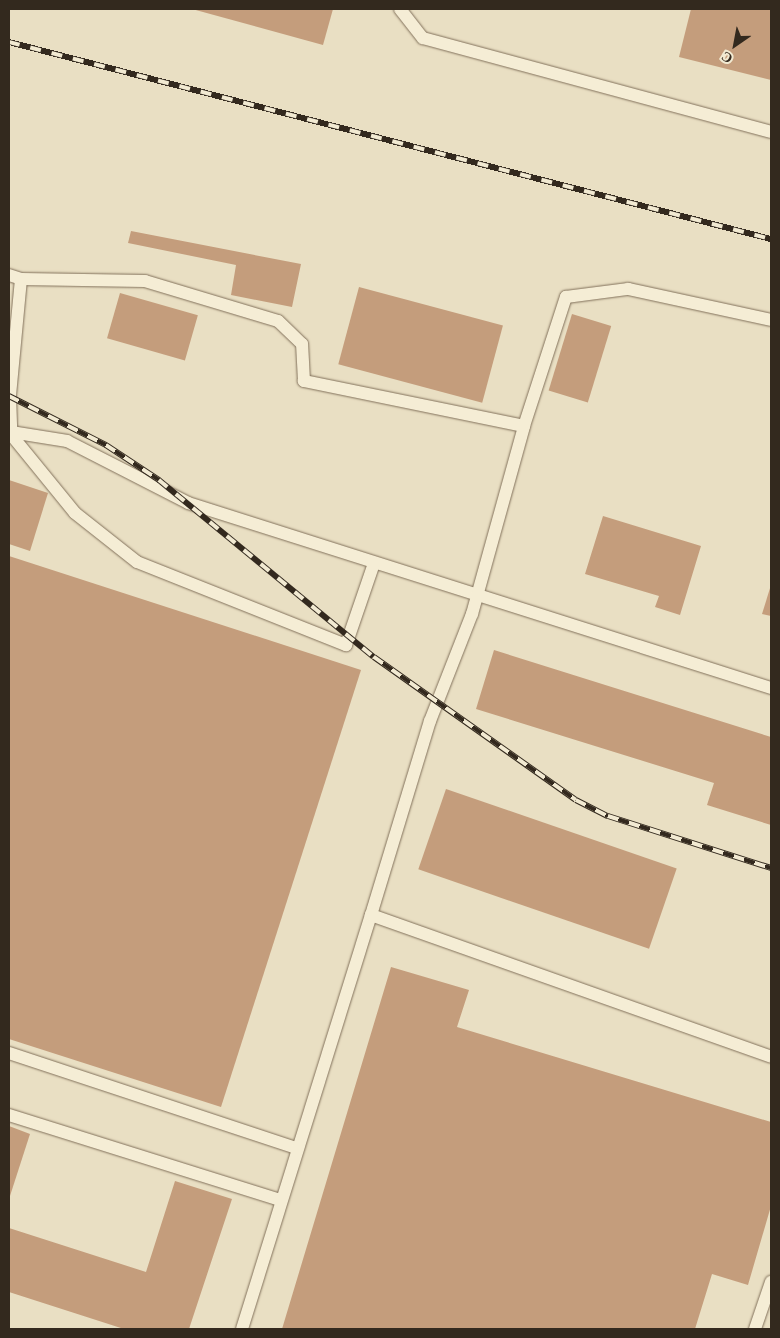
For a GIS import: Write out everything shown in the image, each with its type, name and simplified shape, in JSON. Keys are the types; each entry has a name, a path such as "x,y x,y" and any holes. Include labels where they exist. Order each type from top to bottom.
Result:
{"lane":[{"path":"400,9 423,38 771,132"},
{"path":"9,275 22,279 155,283 278,321 302,344 304,381 524,426"},
{"path":"22,279 10,396 10,432 75,513 137,562 346,645 374,563"},
{"path":"242,1329 296,1148 371,915 430,721 477,596 524,426 566,297 628,290 771,320"},
{"path":"10,432 67,441 188,503 771,688"},
{"path":"371,915 771,1057"},
{"path":"9,1053 296,1148"},
{"path":"9,1116 280,1200"},
{"path":"755,1329 771,1282"}],"building":[{"path":"192,9 333,9 323,45"},
{"path":"691,9 771,9 771,80 679,57"},
{"path":"131,231 301,264 292,307 231,295 236,265 128,243"},
{"path":"359,287 503,326 482,403 338,364"},
{"path":"120,293 198,315 185,361 107,338"},
{"path":"572,314 611,326 588,402 549,391"},
{"path":"9,480 48,493 30,551 9,544"},
{"path":"603,516 701,546 680,615 655,607 659,596 585,574"},
{"path":"9,556 361,670 221,1107 9,1039"},
{"path":"771,585 771,616 762,614"},
{"path":"494,650 771,737 771,825 707,805 714,783 476,709"},
{"path":"446,789 677,868 649,949 418,869"},
{"path":"391,967 469,990 457,1027 771,1122 771,1206 748,1285 712,1274 695,1329 282,1329"},
{"path":"9,1126 30,1134 9,1199"},
{"path":"175,1181 232,1199 189,1329 124,1329 9,1292 9,1228 146,1272"}],"railway":[{"path":"9,42 771,239"},
{"path":"9,396 106,445 159,480 374,657 576,800 608,816 771,868"}]}
